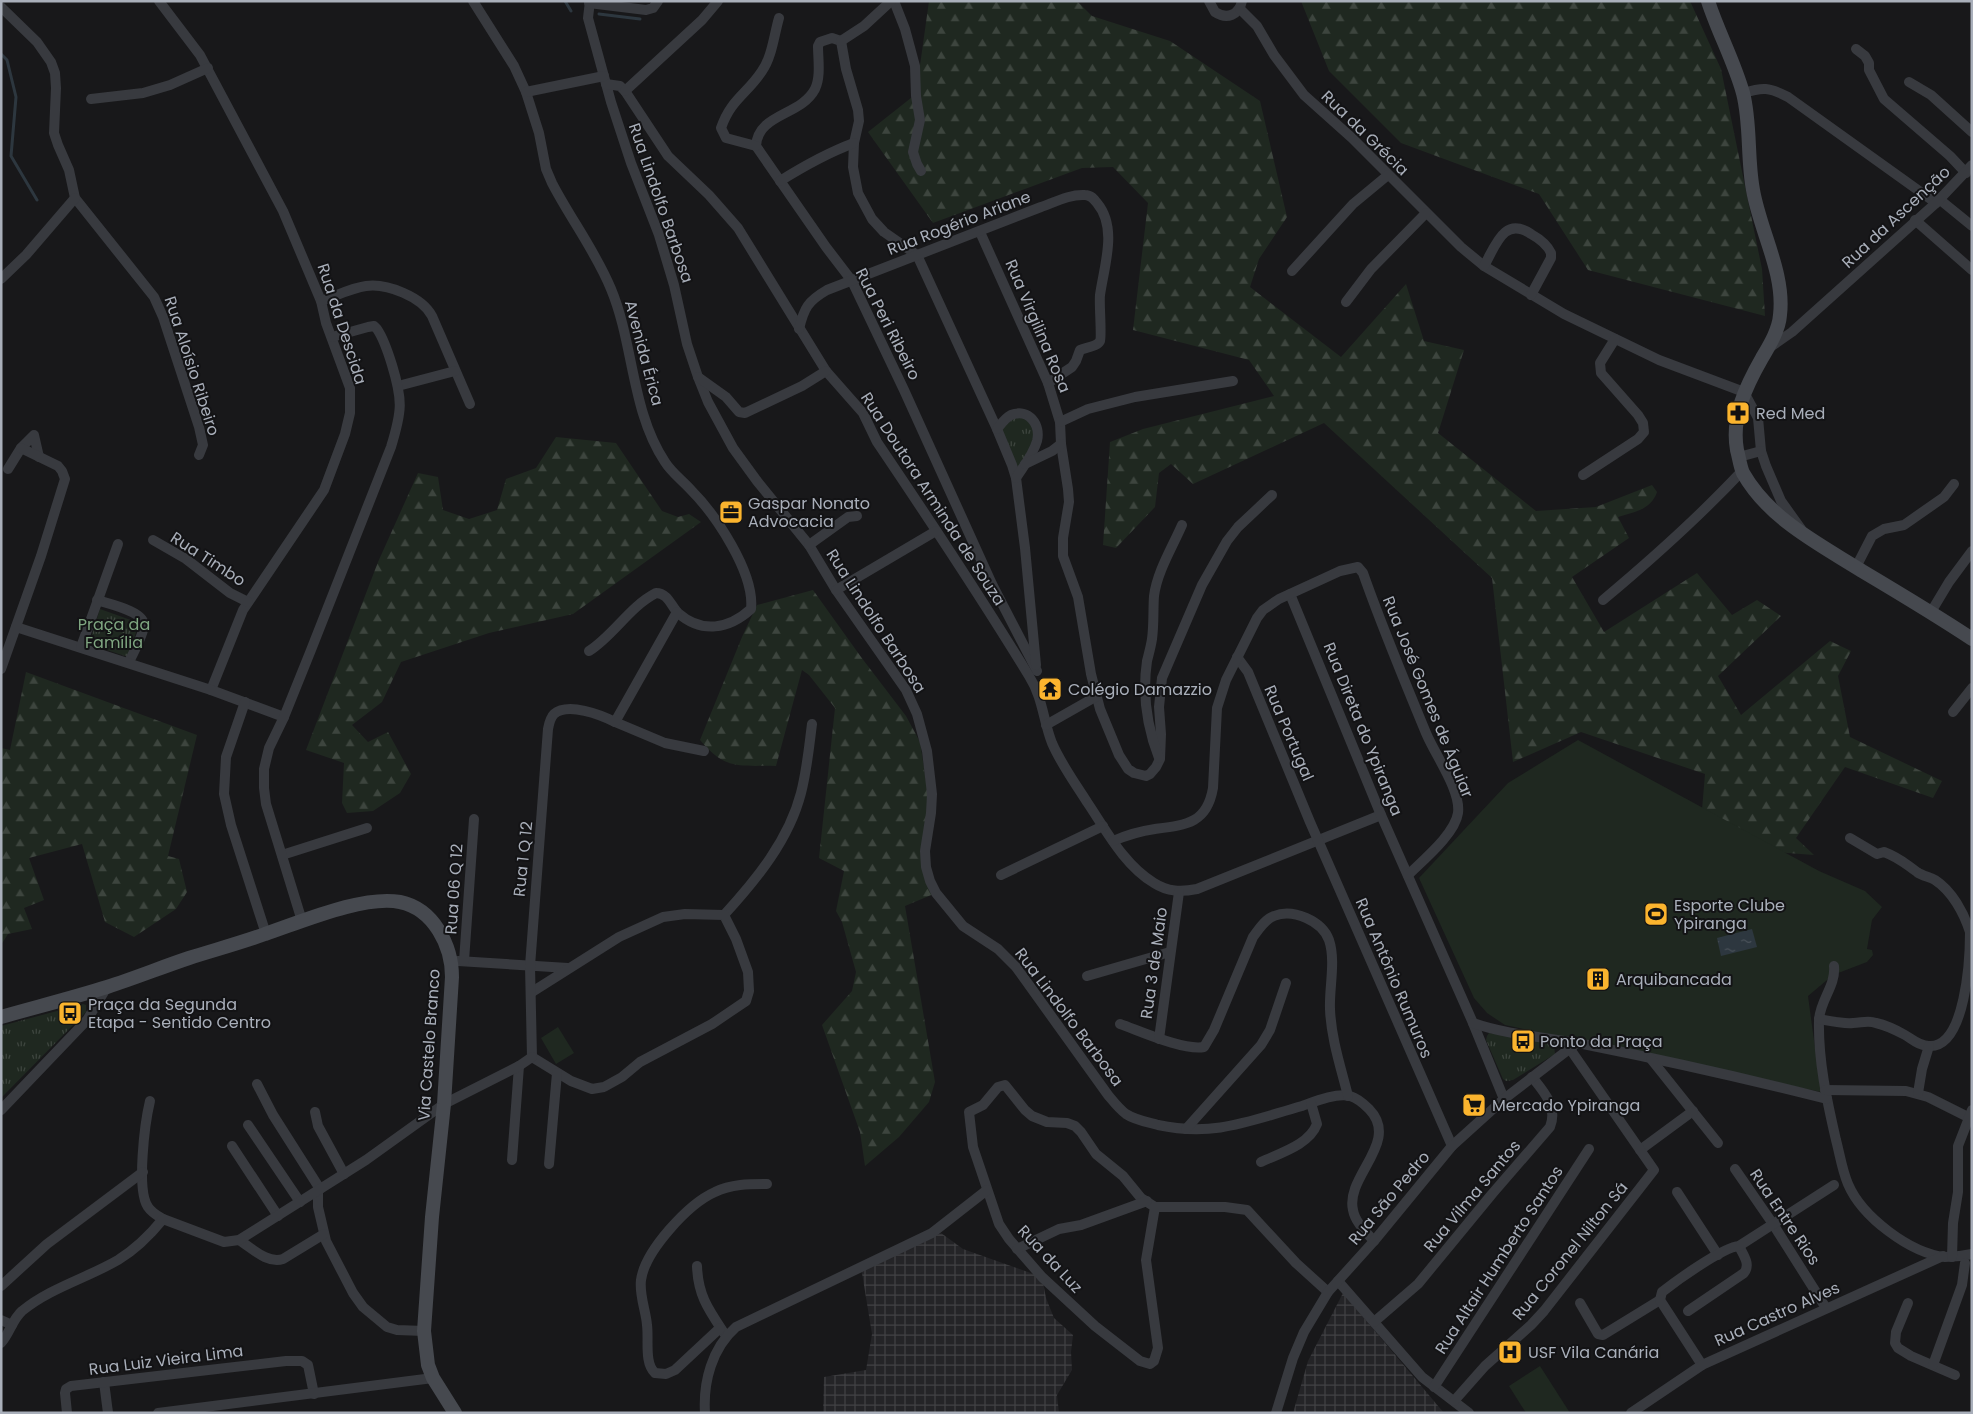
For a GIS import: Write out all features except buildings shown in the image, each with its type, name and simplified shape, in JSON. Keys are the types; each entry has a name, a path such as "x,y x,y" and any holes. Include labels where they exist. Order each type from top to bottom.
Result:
{"main road":[{"path":"1708,1 1743,93 1753,190 1776,274 1779,292 1780,316 1768,349 1744,392 1736,422 1735,437 1739,456 1738,475 1776,514 1806,536 1972,639"},
{"name":"Via Castelo Branco","path":"1,1017 107,987 302,921 366,903 402,902 426,915 435,925 458,961 452,995 444,1104 432,1216 424,1331 428,1364 433,1378 455,1413"}],"street":[{"name":"Rua da Descida","path":"159,1 208,68 283,211 321,301 326,323 350,388 350,413 345,434 324,490 248,602 232,636 211,690"},
{"path":"473,1 514,66 526,92 605,80 620,86 625,91 702,20 718,1"},
{"path":"589,2 646,10 653,8 658,1"},
{"path":"841,41 864,26 893,1 905,29 916,66 916,96 920,120 913,152 916,164 921,171"},
{"path":"1209,1 1211,8 1220,15 1231,16 1241,5"},
{"name":"Rua Lindolfo Barbosa","path":"589,2 588,18 605,80 631,163 659,234 698,377 708,402 733,448 809,546 836,590 906,690 917,714 926,751 932,794 925,851 926,867 936,893 963,926 998,949 1011,962 1088,1069 1120,1108 1133,1118 1186,1130 1222,1128 1311,1103 1348,1096"},
{"name":"Rua da Grécia","path":"1241,5 1304,96 1352,138 1426,214 1484,266 1564,314 1615,339 1659,360 1744,392"},
{"name":"Rua Aloísio Ribeiro","path":"1,7 37,42 51,62 55,73 56,88 54,134 69,170 75,198 148,287 157,302 199,427 203,445 203,450 199,455"},
{"path":"779,18 764,69 726,113 721,128 726,138 756,146 756,137 762,127 797,106 814,90 817,82 818,46 820,42 832,38 841,41"},
{"path":"841,41 846,70 858,110 859,122 854,143 853,167 855,180 864,206 872,219 884,232 917,255 997,429 1016,478 1028,576 1038,691"},
{"path":"1856,49 1865,56 1869,63 1869,70 1884,99 1950,156 1969,169"},
{"path":"91,99 156,90 208,68"},
{"path":"1909,82 1931,96 1972,132"},
{"path":"1743,93 1762,88 1770,89 1788,97 1972,226"},
{"name":"Rua Doutora Arminda de Souza","path":"625,91 668,156 710,195 738,228 826,371 863,413 877,442 993,618 1038,691 1046,725 1053,744 1113,841 1142,874 1166,889 1179,892"},
{"name":"Avenida Érica","path":"526,92 539,133 544,162 552,183 598,260 612,289 625,332 636,388 650,434 665,463 707,508 724,532 747,580 752,600 751,609 742,616 710,628 702,627 677,612"},
{"path":"780,182 807,164 830,152 854,143"},
{"name":"Rua Peri Ribeiro","path":"756,146 852,281 904,390 977,552 1037,671"},
{"name":"Rua da Ascenção","path":"1768,349 1792,332 1937,201 1969,169"},
{"path":"1292,271 1353,204 1388,175"},
{"name":"Rua Rogério Ariane","path":"800,329 805,309 811,301 828,290 1063,199 1077,195 1086,195 1093,198 1105,216 1108,230 1099,311 1100,341 1095,346 1080,350 1072,367 1048,383"},
{"path":"1,279 26,255 75,198"},
{"path":"1346,302 1371,269 1426,214"},
{"path":"1915,220 1972,270"},
{"path":"1484,266 1505,231 1515,228 1530,233 1543,242 1552,253 1531,295"},
{"name":"Rua Virgilina Rosa","path":"980,232 1048,383 1060,422 1069,502 1062,548 1065,566 1078,597 1097,696 1113,742 1128,769 1141,775 1150,774 1156,768 1160,759"},
{"path":"321,301 354,289 373,285 385,287 424,304 432,316 470,404"},
{"path":"302,921 266,804 264,769 269,748 284,717 391,448 398,420 400,398 389,357 377,328 374,326 368,327 332,337"},
{"path":"1583,475 1638,439 1644,432 1643,423 1638,415 1601,373 1600,363 1615,339"},
{"path":"398,386 455,371"},
{"path":"698,377 726,397 739,412 745,413 802,386 826,371"},
{"path":"1060,422 1088,409 1135,397 1233,381"},
{"path":"1744,392 1758,418 1762,451 1781,501 1806,536"},
{"path":"997,429 1010,416 1018,413 1025,414 1033,419 1037,428 1037,440 1016,478"},
{"path":"8,469 21,448 34,435 39,457"},
{"path":"1025,464 1052,451 1061,444"},
{"path":"1,669 65,484 62,471 50,462 21,448"},
{"path":"1739,456 1762,451"},
{"path":"1603,600 1670,542 1738,475"},
{"path":"1856,567 1872,536 1884,529 1904,525 1944,497 1954,484"},
{"path":"1160,759 1161,734 1158,707 1162,678 1172,653 1202,585 1227,541 1238,527 1272,495"},
{"path":"809,546 848,517 857,516"},
{"path":"1160,759 1148,729 1145,697 1146,670 1153,631 1154,596 1157,583 1182,525"},
{"path":"836,590 936,531"},
{"name":"Rua Timbo","path":"152,540 186,559 230,593 248,602"},
{"path":"80,647 118,544"},
{"path":"1931,612 1949,582 1972,551"},
{"name":"Rua José Gomes de Águiar","path":"1290,594 1350,567 1358,567 1363,573 1396,663 1458,800 1458,814 1453,827 1434,850 1408,875"},
{"path":"589,651 600,645 629,614 656,593 665,595 677,612 615,722 665,743 704,751"},
{"path":"1113,841 1134,833 1185,825 1205,811 1211,800 1213,788 1217,708 1224,686 1251,628 1263,610 1290,594"},
{"name":"Rua Direta do Ypiranga","path":"1290,594 1381,815 1473,1022 1504,1099"},
{"path":"98,600 137,614 143,620 144,628 130,662"},
{"path":"16,627 130,662 284,717"},
{"name":"Rua Portugal","path":"1237,657 1248,672 1310,822"},
{"path":"1953,712 1972,688"},
{"path":"1046,725 1097,696"},
{"path":"245,702 226,758 224,794 230,824 266,934"},
{"name":"Rua 1 Q 12","path":"532,1057 530,966 548,729 554,715 567,710 595,713 615,722"},
{"path":"724,915 765,866 785,832 801,794 808,761 812,724"},
{"path":"1179,892 1197,889 1381,815"},
{"name":"Rua 06 Q 12","path":"458,961 474,819"},
{"name":"Rua Antônio Rumuros","path":"1310,822 1452,1146"},
{"path":"1001,874 1103,826"},
{"path":"282,855 367,828"},
{"path":"1819,1019 1853,1024 1864,1022 1876,1023 1904,1034 1923,1045 1935,1045 1945,1039 1953,1029 1966,989 1970,946 1967,924 1953,899 1935,880 1919,874 1906,862 1884,852 1877,854 1850,838"},
{"name":"Rua 3 de Maio","path":"1159,1039 1179,892"},
{"path":"532,992 627,933 663,917 685,914 724,915"},
{"path":"1120,1024 1159,1039 1194,1048 1204,1047 1207,1044 1253,937 1261,926 1276,915 1292,914 1308,919 1324,931 1331,946 1331,1022 1348,1096 1369,1109 1378,1125 1379,1132 1376,1144 1359,1181 1352,1203 1358,1222 1374,1241"},
{"path":"150,1101 145,1135 143,1172 145,1200 148,1208 163,1219 224,1242 239,1240 344,1174 444,1104 519,1066 532,1057 592,1089 604,1087 622,1077 640,1062 712,1024 746,1001 748,997 748,972 736,939 724,915"},
{"path":"1087,976 1170,952"},
{"path":"458,961 568,968"},
{"path":"1834,966 1833,983 1822,1004 1819,1019 1826,1095 1844,1174 1856,1199 1876,1222 1911,1245 1961,1260"},
{"path":"1186,1130 1201,1110 1261,1045 1270,1030 1286,983"},
{"path":"2,1108 87,1020 107,987"},
{"path":"1473,1022 1509,1033 1652,1059 1826,1095 1887,1090 1918,1093 1970,1118 1960,1137 1956,1158 1958,1192 1953,1223 1961,1260 1962,1285 1933,1365"},
{"path":"1574,1046 1640,1150 1693,1111"},
{"name":"Rua São Pedro","path":"1276,1413 1293,1358 1304,1332 1328,1292 1374,1241 1452,1146 1504,1099 1574,1046"},
{"path":"1918,1093 1922,1069 1929,1046"},
{"path":"1652,1059 1718,1143"},
{"path":"512,1160 519,1066"},
{"path":"548,1164 557,1072"},
{"name":"Rua Vilma Santos","path":"1374,1322 1418,1284 1550,1127 1553,1119 1552,1105 1532,1077"},
{"path":"257,1084 273,1115 319,1190 318,1207 324,1234 353,1293 363,1307 387,1326 397,1330 424,1331"},
{"name":"Rua da Luz","path":"1005,1084 1032,1116 1047,1122 1067,1123 1081,1132 1096,1154 1123,1176 1135,1192 1151,1204 1146,1260 1158,1348 1154,1361 1150,1364 1140,1362 1095,1326 1042,1277 1016,1249 999,1224 987,1190 971,1141 972,1131 969,1112 983,1105 998,1087 1005,1084"},
{"path":"1261,1162 1310,1136 1317,1124 1311,1103"},
{"path":"315,1112 318,1126 344,1174"},
{"path":"248,1125 300,1202"},
{"path":"232,1146 278,1216"},
{"name":"Rua Altair Humberto Santos","path":"1434,1387 1589,1149"},
{"name":"Rua Coronel Nilton Sá","path":"1454,1401 1485,1366 1544,1311 1648,1179 1654,1167 1640,1150"},
{"name":"Rua Entre Rios","path":"1735,1169 1773,1224 1826,1308"},
{"path":"1,1286 47,1244 143,1172"},
{"path":"767,1184 739,1185 715,1192 697,1202 653,1252 644,1268 641,1282 648,1325 651,1369 661,1374 676,1370 723,1332 932,1233 987,1190"},
{"path":"1580,1302 1598,1334 1603,1335 1660,1300 1662,1292 1718,1255 1732,1247 1739,1246 1834,1185"},
{"path":"1677,1192 1718,1255"},
{"path":"1016,1249 1059,1229 1151,1204 1225,1207 1247,1210 1296,1263 1328,1292"},
{"path":"1,1343 16,1318 32,1304 117,1260 152,1233 163,1219"},
{"path":"239,1240 266,1257 277,1261 324,1234"},
{"path":"1688,1311 1744,1273 1747,1269 1747,1262 1739,1246"},
{"name":"Rua Castro Alves","path":"1631,1413 1702,1365 1826,1308 1961,1260"},
{"path":"697,1266 700,1292 709,1311 723,1332"},
{"path":"1338,1281 1407,1361 1434,1387 1469,1413"},
{"path":"1660,1300 1702,1365"},
{"path":"1908,1302 1896,1332 1895,1343 1901,1351 1955,1375"},
{"path":"1,1320 12,1326"},
{"path":"705,1413 707,1378 723,1332"},
{"name":"Rua Luiz Vieira Lima","path":"67,1413 65,1394 66,1389 71,1386 295,1360 306,1363 310,1369 314,1394"},
{"path":"164,1412 433,1378"},
{"path":"104,1382 108,1413"},
{"path":"254,1401 255,1413"}],"shaded area":[{"path":"941,1233 963,1249 1042,1277 1046,1298 1054,1318 1073,1335 1071,1352 1072,1370 1057,1395 1059,1413 823,1413 824,1377 866,1370 872,1334 861,1267"},
{"path":"1343,1293 1444,1413 1293,1413 1308,1361"}],"green space":[{"path":"929,1 1077,1 1092,16 1170,41 1260,101 1287,217 1259,259 1250,287 1341,357 1406,284 1424,341 1464,350 1438,433 1536,511 1596,507 1652,485 1657,492 1651,503 1646,507 1618,517 1629,538 1572,577 1604,632 1697,573 1732,615 1757,600 1781,616 1718,676 1741,715 1830,641 1851,651 1838,676 1850,737 1942,781 1933,798 1845,767 1796,838 1814,855 1699,846 1705,774 1581,732 1513,762 1492,578 1324,423 1193,484 1171,464 1159,473 1155,507 1116,548 1103,545 1110,442 1143,429 1274,396 1249,360 1133,330 1148,203 1113,167 1082,168 933,223 868,132 916,94"},
{"path":"1301,1 1690,1 1721,69 1762,269 1765,316 1588,270 1539,194 1401,143 1329,71"},
{"path":"1018,415 1031,420 1035,438 1018,471 1001,430"},
{"path":"556,437 616,443 662,511 678,517 689,514 701,522 573,614 489,633 401,662 382,702 352,725 368,742 388,732 411,774 400,793 373,811 347,813 342,803 344,763 306,750 378,562 418,473 438,477 443,510 469,519 497,510 506,479 536,468"},
{"path":"813,590 906,716 920,742 931,813 925,858 936,893 905,906 935,1082 929,1102 899,1137 865,1166 860,1132 822,1025 852,991 856,972 842,922 836,911 844,871 819,858 835,708 809,675 802,670 776,766 743,766 726,762 709,750 700,740 757,605"},
{"name":"Praça da Família","path":"100,609 139,623 128,657 89,644"},
{"path":"26,672 197,735 168,856 179,859 187,892 176,909 134,937 105,922 82,844 29,858 44,900 24,908 32,929 8,934 1,945 1,748 10,750"},
{"name":"Esporte Clube Ypiranga","path":"1578,740 1819,871 1865,891 1882,907 1872,920 1867,949 1872,950 1873,955 1867,962 1833,975 1808,996 1821,1092 1505,1025 1487,1013 1474,998 1419,878 1508,783"},
{"path":"83,1004 86,1005 86,1012 2,1097 1,1026"},
{"path":"558,1027 574,1053 556,1064 541,1038"},
{"path":"1489,1033 1550,1043 1554,1046 1555,1054 1513,1080 1506,1081 1503,1079 1486,1040"},
{"path":"1540,1366 1570,1413 1526,1413 1509,1386"}],"water":[{"path":"1752,929 1757,947 1721,956 1717,938"}],"waterway":[{"path":"565,1 571,11"},
{"path":"599,14 640,19"},
{"path":"1,54 7,60 16,97 11,156 37,200"}],"place":[{"name":"Red Med","path":"1738,413"},
{"name":"Gaspar Nonato Advocacia","path":"731,512"},
{"name":"Colégio Damazzio","path":"1050,689"},
{"name":"Esporte Clube Ypiranga","path":"1656,914"},
{"name":"Arquibancada","path":"1598,979"},
{"name":"Praça da Segunda Etapa - Sentido Centro","path":"70,1013"},
{"name":"Ponto da Praça","path":"1523,1041"},
{"name":"Mercado Ypiranga","path":"1474,1105"},
{"name":"USF Vila Canária","path":"1510,1352"}]}
